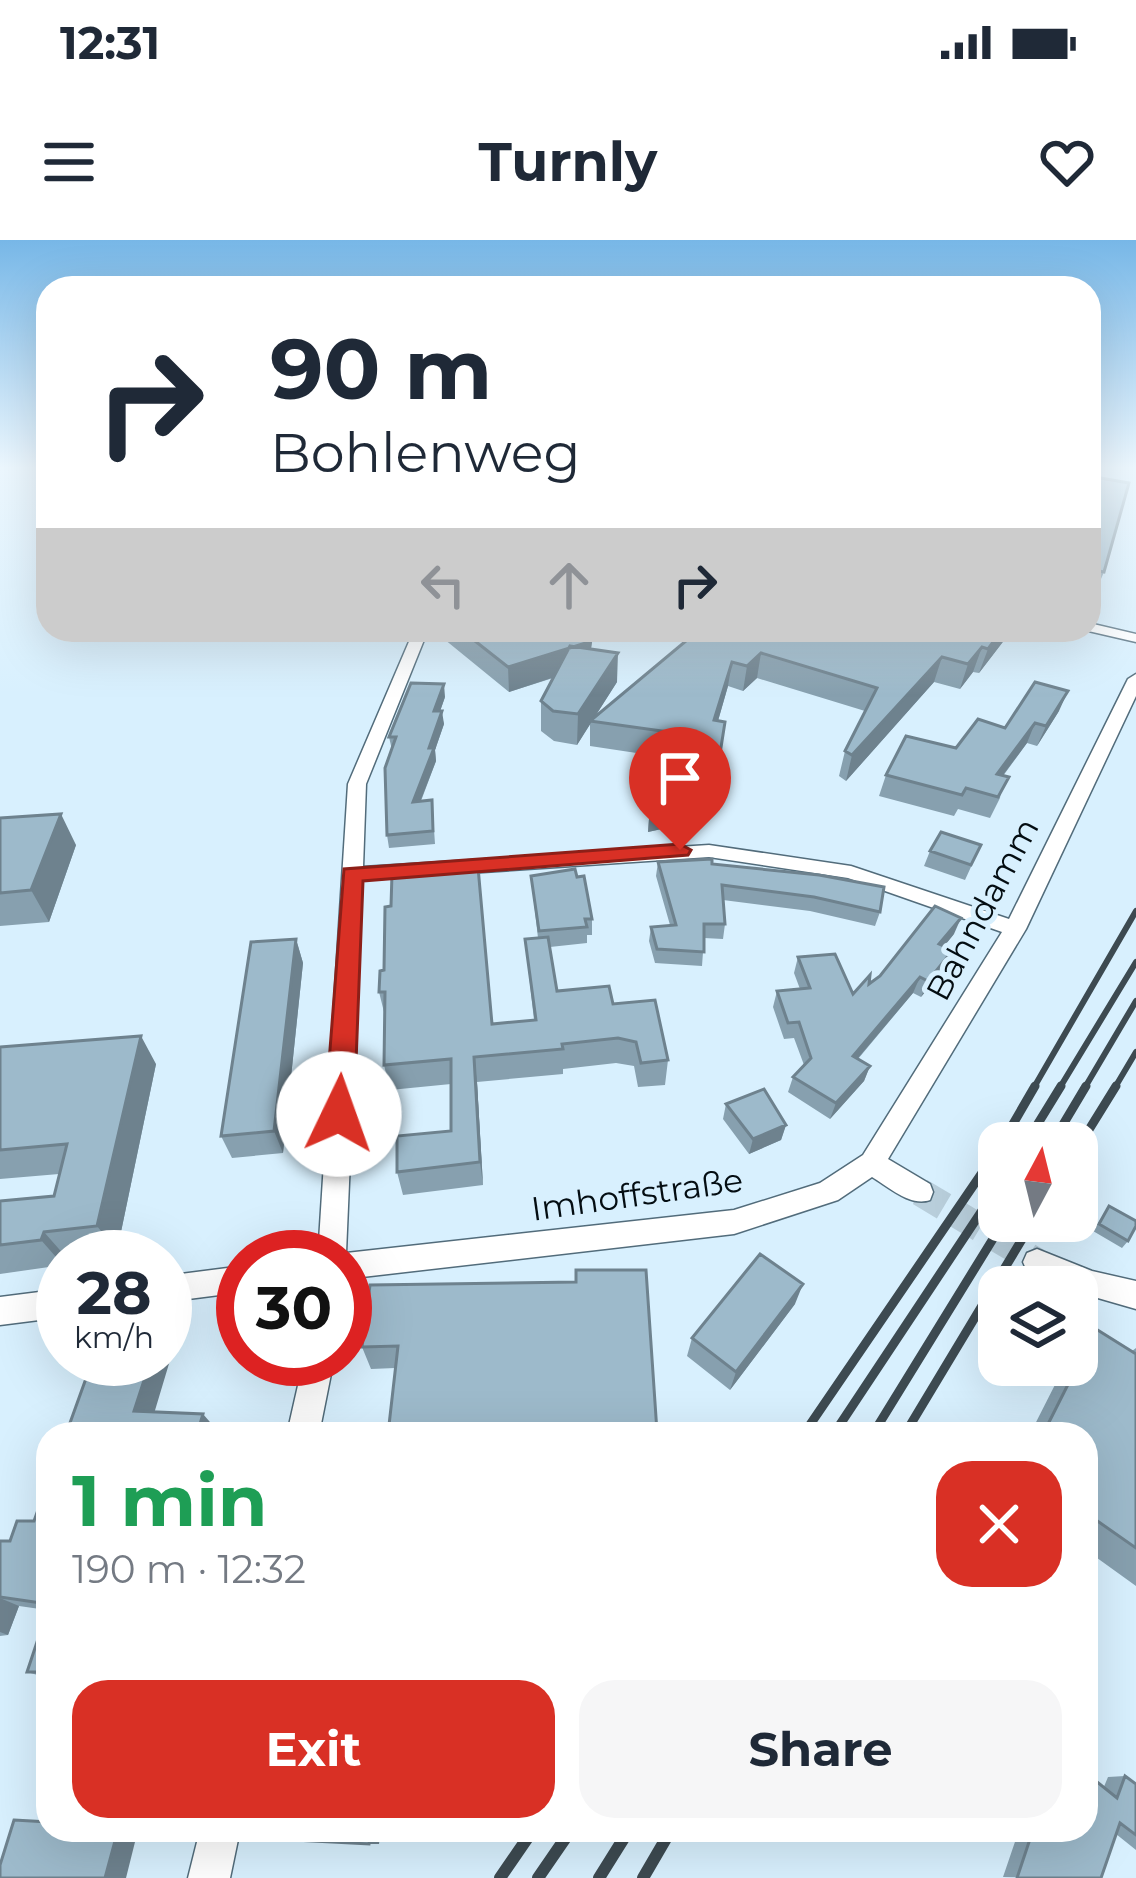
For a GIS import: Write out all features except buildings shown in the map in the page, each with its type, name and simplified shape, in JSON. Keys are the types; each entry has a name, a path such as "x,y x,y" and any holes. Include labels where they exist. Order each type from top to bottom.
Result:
{"street":[{"path":"1101,630 1136,638"},
{"path":"333,1230 357,784 416,642"},
{"name":"Bahndamm","path":"872,1163 1015,929 1136,679"},
{"path":"352,874 709,851 851,872 1015,929"},
{"path":"872,1163 920,1192"},
{"name":"Imhoffstraße","path":"372,1263 734,1222 828,1192 872,1163"},
{"path":"1037,1262 1091,1285 1136,1294"},
{"path":"0,1311 36,1306"},
{"path":"306,1422 313,1386"},
{"path":"209,1878 217,1842"}],"tunnel":[{"path":"920,1192 1037,1262"}],"railway":[{"path":"1033,1089 1136,911"},
{"path":"1059,1089 1136,962"},
{"path":"1084,1089 1136,1001"},
{"path":"1114,1089 1136,1052"},
{"path":"1014,1122 1035,1086"},
{"path":"1039,1122 1061,1086"},
{"path":"1065,1122 1086,1086"},
{"path":"1094,1122 1116,1086"},
{"path":"812,1422 978,1179"},
{"path":"842,1422 978,1217"},
{"path":"880,1422 991,1242"},
{"path":"912,1422 1020,1242"},
{"path":"500,1878 525,1842"},
{"path":"538,1878 563,1842"},
{"path":"599,1878 622,1842"},
{"path":"643,1878 664,1842"}],"route":[{"path":"339,1114 352,874 680,850"}]}
